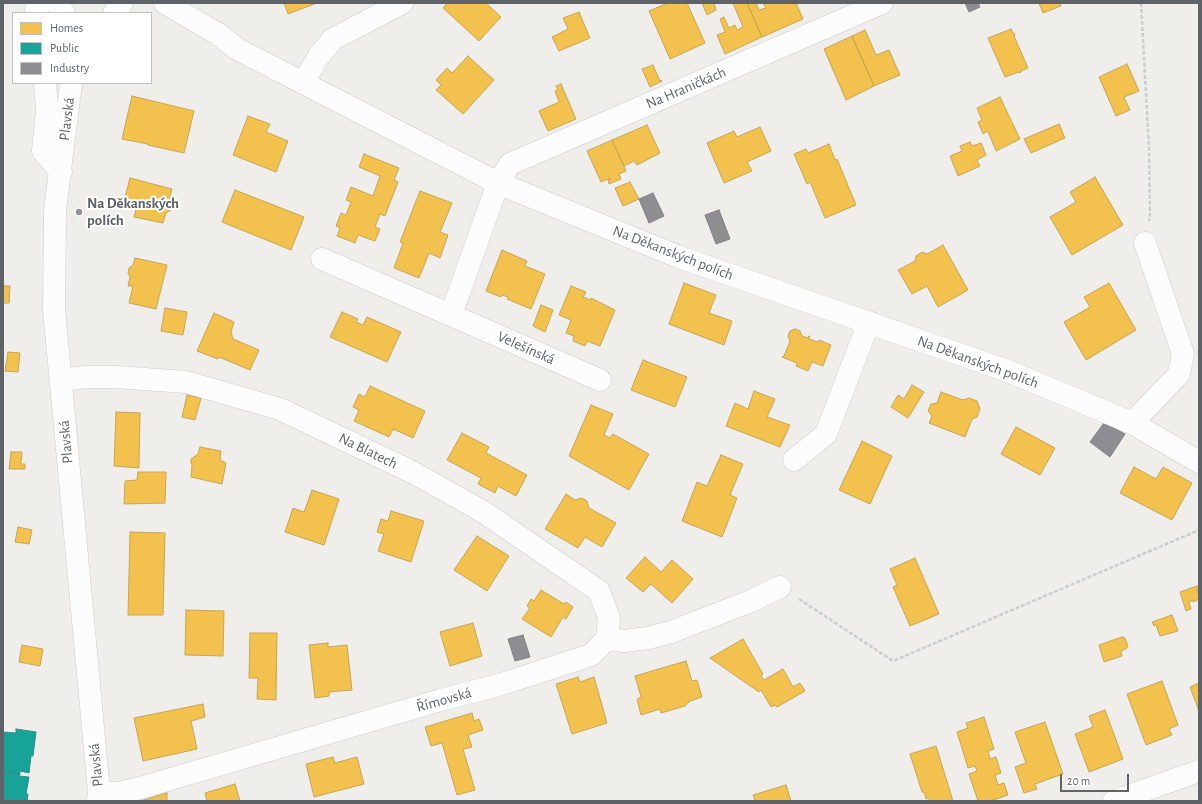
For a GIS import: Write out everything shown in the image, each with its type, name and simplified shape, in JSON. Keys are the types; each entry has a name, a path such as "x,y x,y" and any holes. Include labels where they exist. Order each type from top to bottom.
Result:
{"street":[{"path":"37,12 36,10 40,3"},
{"path":"56,3 63,12"},
{"path":"115,12 122,3"},
{"name":"Na Děkanských polích","path":"165,3 218,34 237,49 498,183 679,257 1008,371 1132,423 1199,462"},
{"path":"303,83 319,56 333,39 402,3"},
{"name":"Na Hraničkách","path":"498,183 510,164 882,3"},
{"path":"45,84 47,110 43,151 60,172"},
{"name":"Plavská","path":"71,84 55,210 54,309 98,796"},
{"path":"451,315 498,183"},
{"path":"1132,423 1179,374 1183,354 1145,243"},
{"name":"Velešínská","path":"322,258 600,380"},
{"path":"794,460 826,434 868,322"},
{"name":"Na Blatech","path":"61,380 85,377 116,377 186,382 280,409 294,415 412,472 482,511 599,591 609,618 607,639"},
{"path":"607,639 624,641 648,638 671,632 751,601 780,587"},
{"name":"Římovská","path":"98,796 140,788 441,700 502,684 591,655 607,639"},
{"path":"1114,801 1199,771"}],"path":[{"path":"1141,3 1150,214 1145,243"},
{"path":"780,587 893,661 1199,530"}],"building: Homes":[{"path":"284,3 317,3 288,14"},
{"path":"447,3 486,3 501,17 479,41 443,8"},
{"path":"668,3 687,3 705,43 670,59 649,11"},
{"path":"702,3 714,3 716,10 707,15"},
{"path":"733,3 747,3 762,37 725,54 717,35 725,32 720,19 724,17 729,28 735,25 737,30 743,27"},
{"path":"747,3 756,3 759,10 766,8 763,3 796,3 803,19 762,37"},
{"path":"1039,3 1060,3 1061,6 1043,13"},
{"path":"579,12 590,38 559,51 552,37 568,29 563,18"},
{"path":"1011,29 1015,35 1014,36 1028,68 1019,73 1005,77 988,38"},
{"path":"865,30 876,55 889,50 900,75 874,86 852,36"},
{"path":"852,36 874,86 846,100 824,49"},
{"path":"468,56 494,80 463,114 436,90 441,85 436,80 447,68 452,73"},
{"path":"1127,64 1139,91 1124,97 1130,110 1116,116 1099,77"},
{"path":"653,65 660,81 662,81 650,87 642,69"},
{"path":"561,84 576,119 548,131 539,111 559,102 555,91 558,90 556,86"},
{"path":"132,96 194,111 184,153 122,139"},
{"path":"1000,97 1020,139 996,151 988,131 983,134 978,122 982,120 977,108"},
{"path":"248,116 270,124 266,132 288,141 276,172 233,155"},
{"path":"1059,124 1065,138 1031,153 1024,139"},
{"path":"647,125 660,153 637,165 634,161 624,166 612,140"},
{"path":"760,127 771,151 747,162 752,171 724,183 707,143 734,131 737,137"},
{"path":"612,140 626,171 619,174 621,179 609,184 608,180 611,179 610,178 601,182 587,151"},
{"path":"970,142 972,146 981,143 986,155 977,160 980,166 958,176 950,156 962,151 960,146"},
{"path":"829,144 835,160 837,159 856,205 825,218 810,182 807,184 794,154 806,149 808,153"},
{"path":"364,154 399,168 394,180 398,182 385,216 380,214 375,227 380,229 375,241 358,235 355,243 337,236 340,228 336,226 341,213 346,215 351,202 346,200 351,187 373,196 380,176 359,167"},
{"path":"1095,177 1123,225 1072,255 1050,217 1076,202 1070,192"},
{"path":"130,178 172,189 169,200 172,204 171,210 166,213 163,223 134,217 137,205 124,201"},
{"path":"630,182 639,199 623,206 615,188"},
{"path":"235,190 304,217 291,250 222,222"},
{"path":"420,191 452,203 440,232 448,235 440,258 429,253 419,278 394,268 403,243 400,242"},
{"path":"943,245 968,290 938,307 927,286 912,294 898,270 915,261 916,256 922,252 927,254"},
{"path":"502,250 527,261 525,266 545,274 531,309 507,299 508,297 502,295 501,297 486,291"},
{"path":"135,258 167,265 156,309 129,303 133,286 128,286 130,277 128,273 129,268 133,265"},
{"path":"684,283 716,295 709,313 732,321 724,345 669,324"},
{"path":"1109,283 1136,330 1086,360 1064,322 1090,307 1084,297"},
{"path":"3,286 10,286 9,303 3,303"},
{"path":"571,286 586,292 583,297 591,300 591,298 615,310 600,346 587,341 585,346 573,341 574,336 566,333 571,320 559,315"},
{"path":"541,305 553,310 545,332 533,326"},
{"path":"165,308 187,312 183,335 161,331"},
{"path":"342,312 358,319 356,322 363,325 367,317 401,332 387,362 330,337"},
{"path":"214,313 234,322 231,332 233,339 259,350 250,370 219,357 218,359 197,351"},
{"path":"795,329 800,331 802,336 807,338 810,336 809,339 818,342 819,340 831,345 823,366 812,362 808,371 796,366 797,363 782,357 784,356 790,341 788,336 790,331"},
{"path":"8,352 20,353 18,372 5,371"},
{"path":"643,360 687,377 675,407 631,390"},
{"path":"912,385 924,392 908,418 891,407 898,395 904,399"},
{"path":"370,386 425,411 413,438 393,429 389,437 354,421 359,410 353,407 359,394 365,397"},
{"path":"754,391 775,399 767,417 790,425 780,447 726,426 735,403 748,409"},
{"path":"941,392 963,400 969,398 977,401 980,409 977,417 972,419 965,437 929,423 932,416 928,411 931,404 937,403"},
{"path":"187,395 201,398 195,420 182,417"},
{"path":"591,405 613,414 604,435 610,438 613,434 649,454 629,490 569,456"},
{"path":"116,412 140,413 139,468 114,466"},
{"path":"1016,427 1055,448 1040,475 1001,454"},
{"path":"462,433 489,447 486,453 527,475 516,496 498,486 495,493 478,484 481,478 447,460"},
{"path":"862,441 892,456 870,504 839,490"},
{"path":"200,447 221,451 220,460 226,463 222,484 191,477 191,459 198,454"},
{"path":"11,452 22,452 21,464 25,464 25,469 9,469"},
{"path":"721,455 743,464 730,495 737,498 722,537 682,521 697,482 707,486"},
{"path":"1134,467 1156,479 1163,467 1192,483 1172,520 1120,493"},
{"path":"138,472 166,472 165,503 124,504 125,481 137,480"},
{"path":"312,490 339,499 324,545 285,532 293,508 304,512"},
{"path":"566,494 575,500 582,498 587,501 589,508 616,523 602,547 585,537 578,548 545,529"},
{"path":"391,511 424,521 411,562 378,551 384,534 377,532 381,519 388,521"},
{"path":"18,527 32,530 29,544 15,542"},
{"path":"130,532 165,533 163,615 128,615"},
{"path":"477,536 509,556 487,591 454,570"},
{"path":"645,557 661,572 672,560 693,579 672,603 651,584 643,592 626,578"},
{"path":"915,558 939,614 910,626 893,587 897,585 890,569"},
{"path":"1197,586 1199,599 1189,602 1191,609 1186,611 1180,592"},
{"path":"541,590 564,604 566,602 573,607 566,619 563,617 551,637 522,619 530,608 527,606 531,599 534,601"},
{"path":"186,610 224,611 223,656 185,655"},
{"path":"1172,615 1178,631 1160,636 1156,625 1154,626 1152,622"},
{"path":"473,623 482,656 450,666 440,632"},
{"path":"250,633 277,633 276,700 257,699 258,678 249,678"},
{"path":"1122,637 1125,638 1128,646 1126,649 1121,651 1122,656 1104,662 1099,645"},
{"path":"743,639 763,674 761,676 764,680 783,669 793,687 800,683 805,691 777,707 775,705 771,707 761,690 759,692 710,658"},
{"path":"328,643 328,647 347,645 352,690 329,692 329,696 315,698 309,645"},
{"path":"22,645 43,649 40,666 19,662"},
{"path":"686,661 692,681 697,680 702,697 690,701 685,706 661,713 660,709 641,715 637,699 641,697 635,676"},
{"path":"578,677 580,682 594,677 607,723 572,734 556,684"},
{"path":"1162,681 1178,725 1169,729 1172,735 1146,745 1127,694"},
{"path":"1199,683 1199,711 1190,687"},
{"path":"203,704 205,717 191,721 197,749 143,761 134,718"},
{"path":"1105,710 1123,759 1089,772 1075,734 1093,727 1089,716"},
{"path":"472,713 474,721 479,719 483,730 468,735 472,747 463,749 475,790 457,795 442,743 431,746 425,727"},
{"path":"984,717 994,749 988,751 990,759 996,757 1001,773 995,775 998,785 1004,783 1008,795 990,801 978,801 969,774 977,771 975,766 968,768 957,732 968,728 966,723"},
{"path":"1045,722 1063,774 1035,784 1037,789 1024,793 1015,767 1026,763 1015,732"},
{"path":"936,746 953,801 930,801 929,798 926,799 924,792 922,792 910,754"},
{"path":"333,757 335,763 357,757 364,784 314,797 306,764"},
{"path":"235,784 240,801 207,801 205,793"},
{"path":"786,785 791,801 755,801 753,795"},
{"path":"167,793 167,801 140,801"}],"building: Public":[{"path":"16,729 36,732 29,773 20,771 20,774 3,771 3,732 16,733"},
{"path":"3,771 20,774 19,776 29,777 26,794 28,794 27,801 3,801"}],"building: Industry":[{"path":"965,3 978,3 980,7 969,12"},
{"path":"653,193 664,216 649,223 639,199"},
{"path":"719,210 730,239 716,244 705,215"},
{"path":"1104,423 1125,434 1110,457 1090,442"},
{"path":"523,635 530,657 515,661 508,639"}],"place":[{"name":"Na Děkanských polích","path":"79,212"}]}
